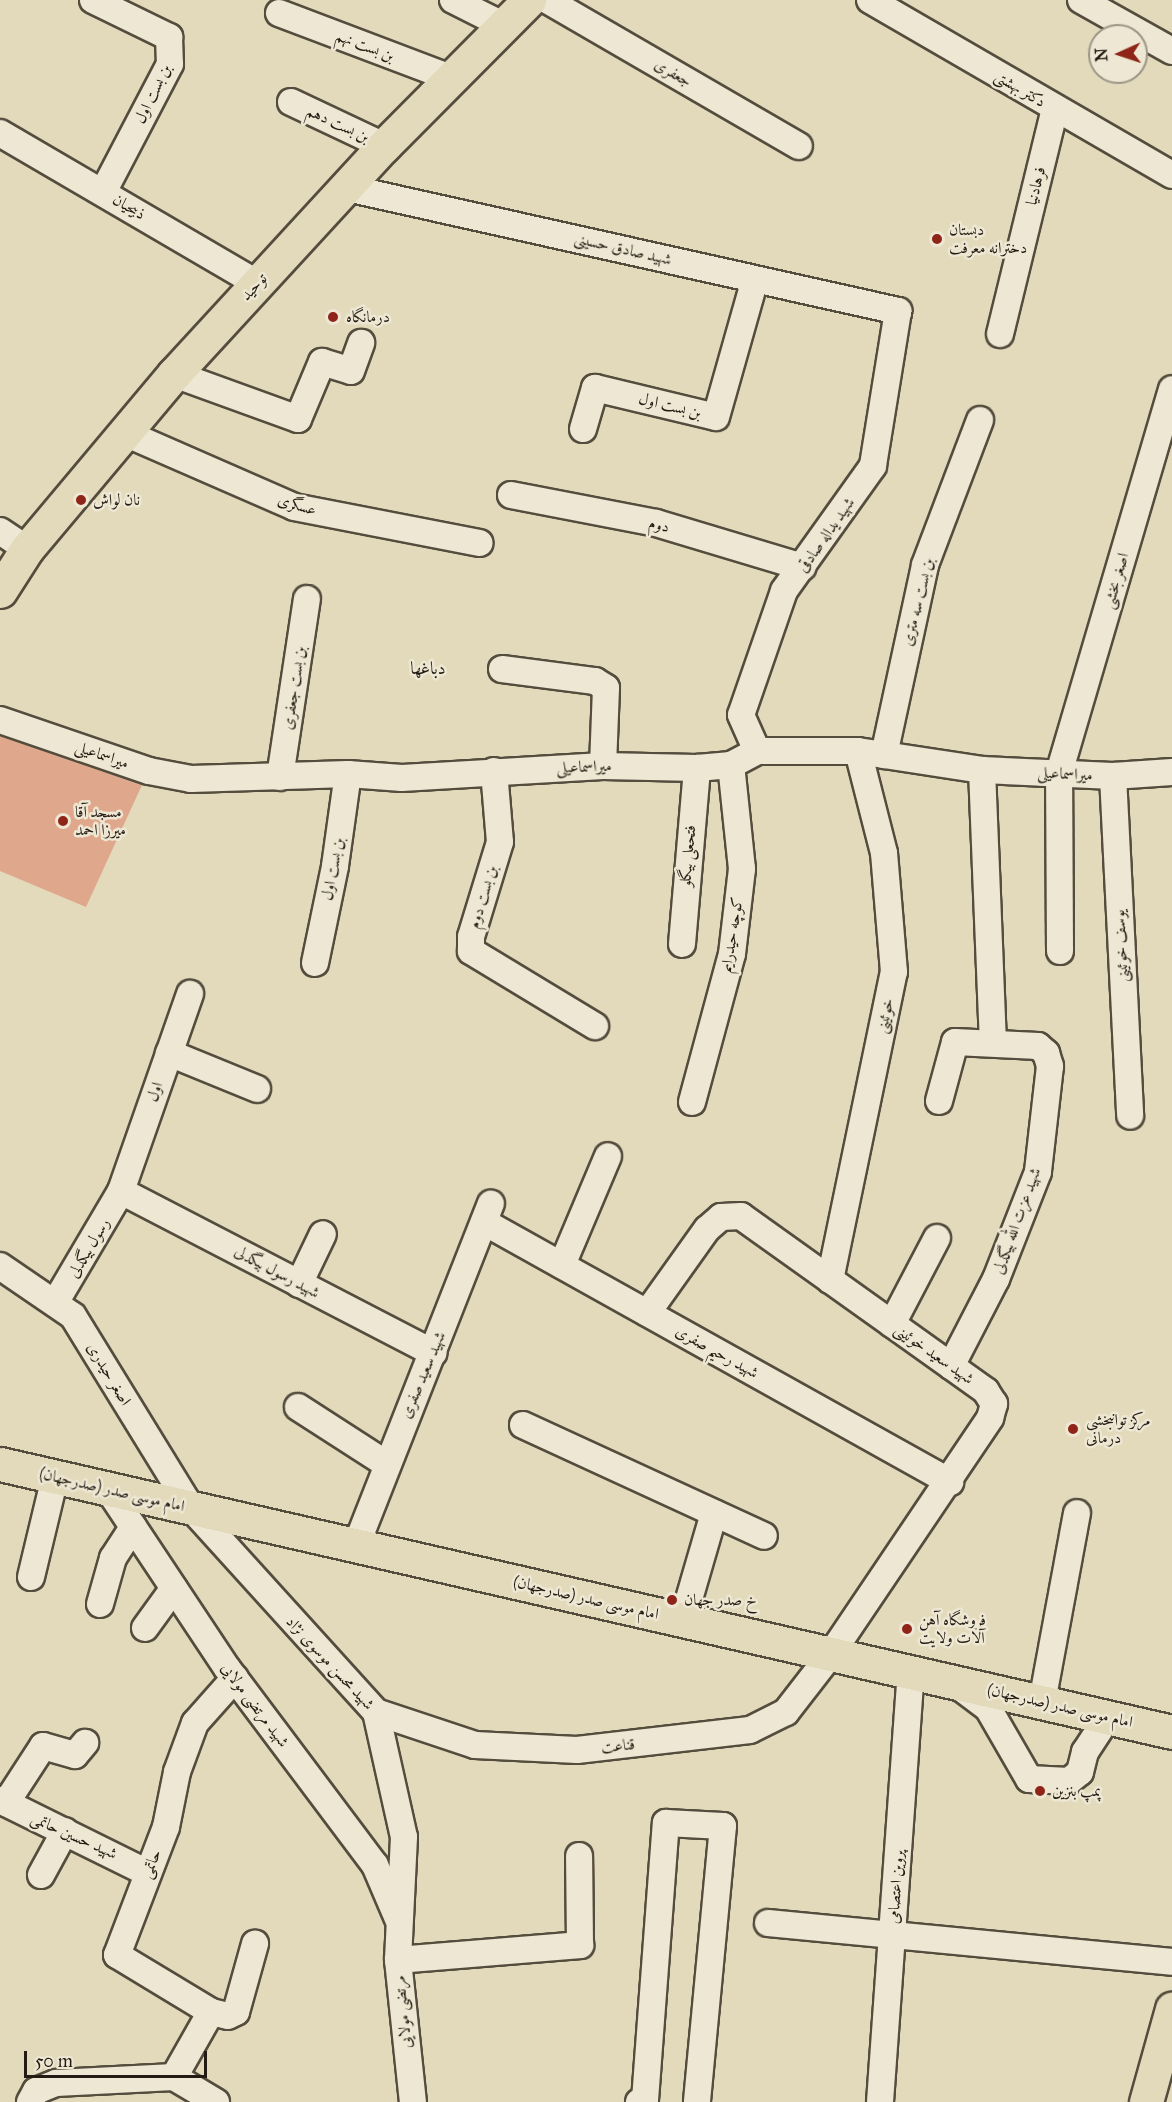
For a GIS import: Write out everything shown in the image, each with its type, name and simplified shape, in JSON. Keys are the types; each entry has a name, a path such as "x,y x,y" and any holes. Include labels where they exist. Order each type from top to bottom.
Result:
{"main road":[{"name":"توحید","path":"0,591 27,549 174,375 384,146 529,0"},
{"name":"(صدرجهان) امام موسی صدر","path":"0,1464 1172,1732"},
{"path":"1146,2102 1172,2009"}],"street":[{"name":"بن بست اول","path":"93,0 169,37 170,64 103,192"},
{"path":"453,0 503,25"},
{"name":"جعفری","path":"547,0 799,146"},
{"name":"دکتر بهشتی","path":"870,0 1172,176"},
{"path":"1081,0 1172,51"},
{"name":"بن بست نهم","path":"279,13 451,78"},
{"name":"بن بست دهم","path":"291,102 384,146"},
{"name":"فرهادنیا","path":"1000,333 1055,109"},
{"name":"ذبیحیان","path":"0,133 257,283"},
{"name":"شهید صادق حسینی","path":"347,188 898,311"},
{"name":"بن بست اول","path":"583,429 595,388 716,417 755,279"},
{"name":"شهید یداله صادقی","path":"757,751 741,715 784,591 804,567 873,466 898,311"},
{"path":"174,375 298,419 322,362 351,371 361,343"},
{"name":"اصغر بخشی","path":"1060,951 1059,773 1172,389"},
{"name":"بن بست سه متری","path":"884,755 925,566 980,420"},
{"name":"عسگری","path":"125,433 294,507 480,543"},
{"name":"دوم","path":"511,495 656,524 804,567"},
{"path":"0,531 27,549"},
{"name":"بن بست جعفری","path":"280,777 308,599"},
{"path":"502,669 595,681 606,688 603,766"},
{"name":"میراسماعیلی","path":"0,720 149,771 191,779 348,774 402,778 603,766 697,768 731,765 757,751 858,751 982,770 1113,776 1172,772"},
{"name":"خوئینی","path":"830,1280 894,972 884,853 858,751"},
{"name":"کوچه حیدرایم","path":"692,1102 732,954 741,869 731,765"},
{"name":"فتحعلی بیگلو","path":"682,944 697,768"},
{"path":"939,1101 950,1047 962,1040 993,1042 982,770"},
{"name":"بن بست دوم","path":"494,771 500,842 471,937 471,951 595,1026"},
{"name":"بن بست اول","path":"315,963 335,866 348,774"},
{"name":"یوسف خوئینی","path":"1113,776 1130,1116"},
{"name":"اول","path":"122,1191 190,994"},
{"name":"شهید عزت الله بیگدلی","path":"951,1366 996,1279 1038,1172 1050,1066 1038,1046 993,1042"},
{"path":"169,1053 257,1089"},
{"path":"561,1265 608,1156"},
{"name":"شهید رسول بیگدلی","path":"122,1191 433,1353"},
{"name":"رسول بیگدلی","path":"55,1303 122,1191"},
{"name":"شهید رحیم صفری","path":"488,1213 561,1265 950,1482"},
{"name":"شهید سعید صفری","path":"356,1546 385,1462 433,1353 488,1213"},
{"name":"شهید سعید خوئینی","path":"647,1313 721,1217 741,1216 986,1391 994,1404 990,1418 950,1482 831,1654"},
{"path":"299,1284 323,1234"},
{"path":"892,1324 937,1238"},
{"name":"اصغر حیدری","path":"0,1266 73,1316 191,1508"},
{"path":"298,1407 385,1462"},
{"path":"523,1425 764,1536"},
{"path":"31,1577 55,1477"},
{"name":"شهید مرتضی مولایی","path":"108,1489 235,1678 375,1865 399,1922"},
{"name":"شهید محسن موسوی نژاد","path":"191,1508 376,1712 404,1837 399,1922"},
{"path":"683,1620 714,1513"},
{"path":"1042,1702 1077,1513"},
{"path":"100,1604 113,1558 133,1527"},
{"path":"145,1628 174,1588"},
{"name":"قناعت","path":"376,1712 475,1745 577,1750 714,1735 750,1730 786,1712 831,1654"},
{"name":"پروین اعتصامی","path":"880,2102 911,1672"},
{"name":"حاتمی","path":"211,2012 117,1955 148,1873 195,1723 235,1678"},
{"path":"952,1682 988,1708 1029,1779 1069,1781 1075,1777 1096,1730 1108,1717"},
{"path":"3,1801 39,1748 47,1745 75,1755 85,1743"},
{"name":"شهید حسین حاتمی","path":"3,1801 148,1873"},
{"path":"639,2102 645,2100 666,1823 723,1826 697,2102"},
{"path":"41,1875 64,1831"},
{"path":"398,1960 580,1945 579,1856"},
{"name":"مرتضی مولایی","path":"399,1922 398,1960 413,2102"},
{"path":"768,1923 892,1931 1172,1962"},
{"path":"174,2077 211,2012 228,2016 236,2012 255,1944"},
{"path":"30,2102 36,2091 56,2083 174,2077 216,2102"}],"building":[{"name":"مسجد آقا میرزا احمد","path":"0,736 142,785 86,907 0,871"}],"place":[{"name":"دبستان دخترانه معرفت","path":"937,239"},
{"name":"درمانگاه","path":"333,317"},
{"name":"نان لواش","path":"81,500"},
{"name":"مسجد آقا میرزا احمد","path":"63,821"},
{"name":"مرکز توانبخشی درمانی","path":"1073,1429"},
{"name":"خ صدر جهان","path":"672,1600"},
{"name":"فروشگاه آهن آلات ولایت","path":"907,1629"},
{"name":"پمپ بنزین","path":"1040,1791"}],"district":[{"name":"دباغها","path":"428,668"}]}
